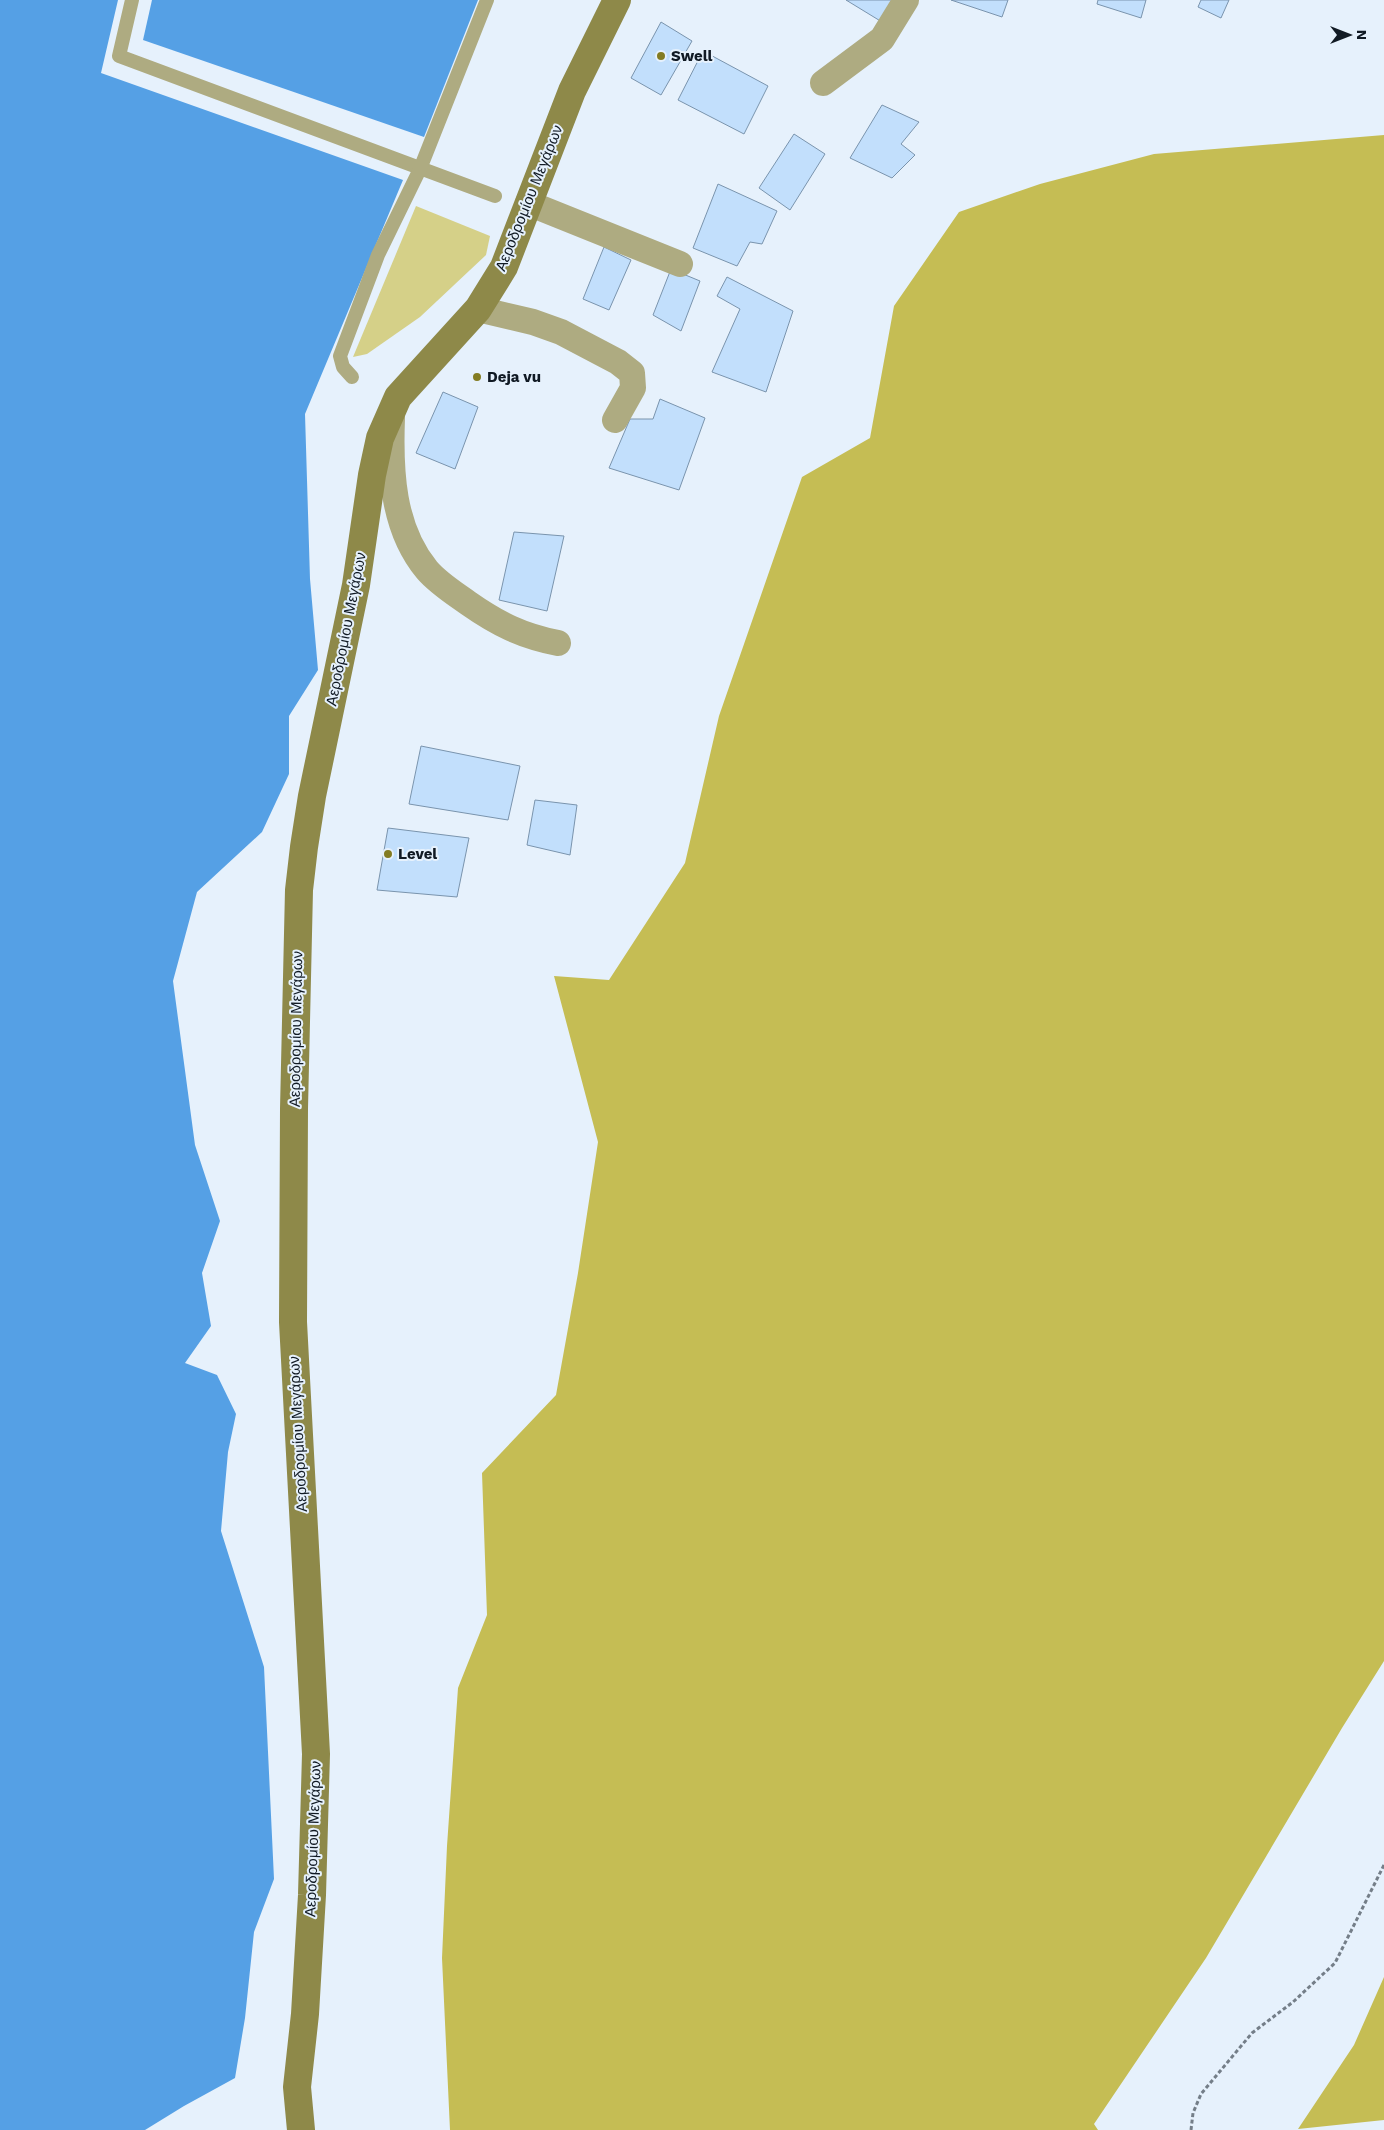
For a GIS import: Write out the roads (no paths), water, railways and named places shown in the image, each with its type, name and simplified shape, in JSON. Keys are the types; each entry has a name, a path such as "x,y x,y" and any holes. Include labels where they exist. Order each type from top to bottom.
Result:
{"main road":[{"name":"Αεροδρομίου Μεγάρων","path":"301,2130 297,2087 305,2014 312,1895 316,1754 293,1322 294,1100 300,890 304,847 312,796 356,585 372,475 380,438 398,397 478,309 504,267 572,92 617,0"}],"street":[{"path":"822,83 882,39 906,0"},
{"path":"528,203 680,264"},
{"path":"478,309 532,322 561,332 618,362 632,373 633,388 615,420"},
{"path":"393,407 390,452 393,488 408,544 427,571 447,588 496,622 523,635 558,643"}],"lane":[{"path":"132,0 119,56 494,196"},
{"path":"352,377 343,368 340,356 378,255 420,169 487,0"}],"water":[{"path":"0,0 118,0 101,73 403,180 305,414 310,579 318,670 289,716 289,774 262,832 197,892 173,981 195,1145 220,1221 202,1273 211,1326 185,1363 217,1375 236,1414 228,1452 221,1531 264,1667 274,1879 254,1932 245,2018 235,2078 145,2130 0,2130"},
{"path":"152,0 478,0 424,137 143,40"}],"place":[{"name":"Swell","path":"661,56"},
{"name":"Deja vu","path":"477,377"},
{"name":"Level","path":"388,854"}]}
